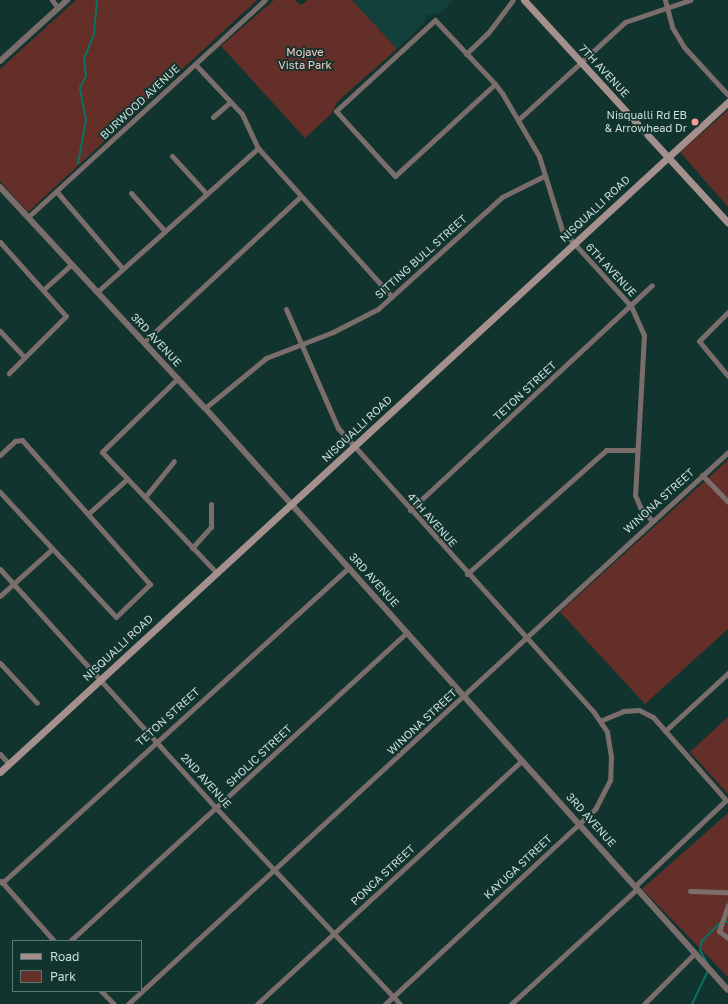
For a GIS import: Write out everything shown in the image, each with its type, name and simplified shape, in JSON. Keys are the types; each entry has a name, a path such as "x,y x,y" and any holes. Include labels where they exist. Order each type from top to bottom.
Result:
{"main road":[{"name":"7TH AVENUE","path":"524,0 728,224"},
{"name":"NISQUALLI ROAD","path":"0,772 728,102"}],"street":[{"path":"52,0 58,8"},
{"path":"0,62 67,0"},
{"name":"BURWOOD AVENUE","path":"28,218 265,0"},
{"path":"466,54 488,33 513,0"},
{"path":"665,0 665,8 684,47 728,95"},
{"path":"518,120 580,61 625,22 690,0"},
{"name":"6TH AVENUE","path":"495,84 395,176 336,111 435,20 495,84 518,120 538,156 562,230 573,244 631,306 644,335 645,355 637,450 635,495 640,507 652,521"},
{"path":"195,64 249,124 258,148 300,197 392,297"},
{"path":"213,117 230,102"},
{"path":"97,292 205,192 258,148"},
{"path":"172,156 205,192"},
{"name":"SITTING BULL STREET","path":"206,408 252,366 354,322 392,297 502,197 544,176"},
{"name":"3RD AVENUE","path":"0,187 206,408 580,824 694,954 728,990"},
{"path":"57,192 123,268"},
{"path":"131,193 164,230"},
{"path":"145,341 300,197"},
{"path":"0,242 66,316 23,356 8,373"},
{"path":"43,290 72,264"},
{"name":"TETON STREET","path":"410,510 652,285"},
{"name":"4TH AVENUE","path":"286,309 331,418 410,510 600,721"},
{"path":"728,312 699,341 728,376"},
{"path":"0,331 23,356"},
{"path":"178,378 102,452 126,480 145,497 217,573"},
{"path":"0,455 19,440 89,513 150,584 116,617 0,492"},
{"path":"467,574 606,450 637,450"},
{"name":"WINONA STREET","path":"142,991 527,639 652,521 728,452"},
{"path":"145,497 174,461"},
{"path":"702,476 728,502"},
{"path":"89,513 126,480"},
{"path":"192,548 211,527 211,504"},
{"path":"0,596 52,549"},
{"name":"TETON STREET","path":"1,882 349,567"},
{"name":"2ND AVENUE","path":"0,569 217,809 277,869 400,1004"},
{"name":"SHOLIC STREET","path":"71,940 217,809 408,632"},
{"path":"0,663 37,703"},
{"path":"665,731 728,673"},
{"path":"511,1004 726,803 653,717 639,710 624,711 600,721"},
{"name":"KAYUGA STREET","path":"385,1004 580,824 600,803 610,780 610,745 600,721"},
{"path":"0,754 9,764"},
{"name":"PONCA STREET","path":"257,1004 522,760"},
{"path":"1,882 53,940"},
{"path":"690,891 728,892"},
{"path":"728,905 719,931 728,938"},
{"path":"644,1004 694,954"},
{"path":"102,992 114,1004"},
{"name":"WINONA STREET","path":"128,1004 141,992"}],"shaded area":[{"path":"352,0 454,0 439,14 427,15 423,24 397,49"}],"green space":[{"path":"76,0 257,0 28,212 0,181 0,69"},
{"name":"Mojave Vista Park","path":"274,0 295,0 301,5 308,0 352,0 397,49 337,102 332,113 305,138 221,46"},
{"path":"728,110 728,207 680,152"},
{"path":"728,460 728,629 645,704 560,612"},
{"path":"728,717 728,794 690,752"},
{"path":"728,813 728,977 642,889"}],"waterway":[{"path":"78,164 86,120 80,88 86,76 84,59 94,34 97,0"},
{"path":"710,968 700,951 702,941 721,922"},
{"path":"692,1004 708,971"}],"place":[{"name":"Nisqualli Rd EB & Arrowhead Dr","path":"695,122"}]}
